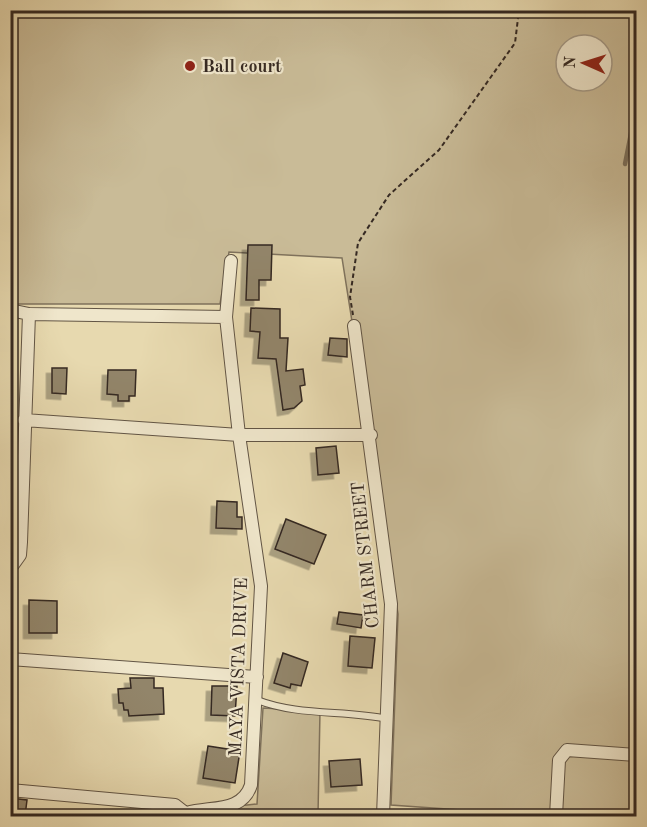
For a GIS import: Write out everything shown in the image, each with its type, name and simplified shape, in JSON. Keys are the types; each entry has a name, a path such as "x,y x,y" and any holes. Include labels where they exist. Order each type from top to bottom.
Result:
{"street":[{"name":"MAYA VISTA DRIVE","path":"10,790 175,805 188,815 236,805 248,795 251,785 257,700 261,586 239,435 226,317 231,261"},
{"path":"10,310 29,314 226,317"},
{"path":"10,569 20,555 21,542 29,314"},
{"name":"CHARM STREET","path":"354,326 371,435 391,604 383,816"},
{"path":"24,420 239,435 371,435"},
{"path":"10,659 257,678"},
{"path":"556,816 559,760 567,750 636,755"}],"lane":[{"path":"257,700 275,707 367,714 388,719"}],"path":[{"path":"354,326 350,297 358,243 390,195 439,150 515,43 519,10"}],"shaded area":[{"path":"10,11 636,11 636,816 546,816 391,805 398,614 342,258 229,252 220,304 11,304"},
{"path":"263,708 320,711 318,815 391,816 202,816 203,810 257,804"}],"building":[{"path":"248,245 272,245 271,280 259,280 259,300 246,300"},
{"path":"251,308 280,309 280,338 288,338 286,371 303,369 305,385 300,386 302,401 294,408 283,410 276,359 258,358 260,332 250,331"},
{"path":"330,338 347,339 347,357 328,355"},
{"path":"52,368 67,368 66,394 52,393"},
{"path":"108,370 136,370 135,396 129,396 129,401 118,401 118,395 107,394"},
{"path":"336,446 339,473 318,475 316,448"},
{"path":"217,501 237,502 237,517 242,517 242,529 216,528"},
{"path":"286,519 326,535 314,564 275,549"},
{"path":"29,600 57,601 57,633 29,633"},
{"path":"339,612 363,615 361,628 337,624"},
{"path":"350,636 375,638 372,668 348,666"},
{"path":"283,653 308,662 301,686 291,684 290,688 274,683"},
{"path":"130,678 154,678 154,688 163,688 164,714 129,716 128,710 124,710 123,703 119,703 118,689 131,688"},
{"path":"212,686 237,686 235,716 211,715"},
{"path":"208,746 240,751 235,783 203,778"},
{"path":"360,759 362,785 331,787 329,761"},
{"path":"10,798 27,800 25,816 10,816"}],"waterway":[{"path":"625,164 636,108"}],"place":[{"name":"Ball court","path":"190,66"}]}
